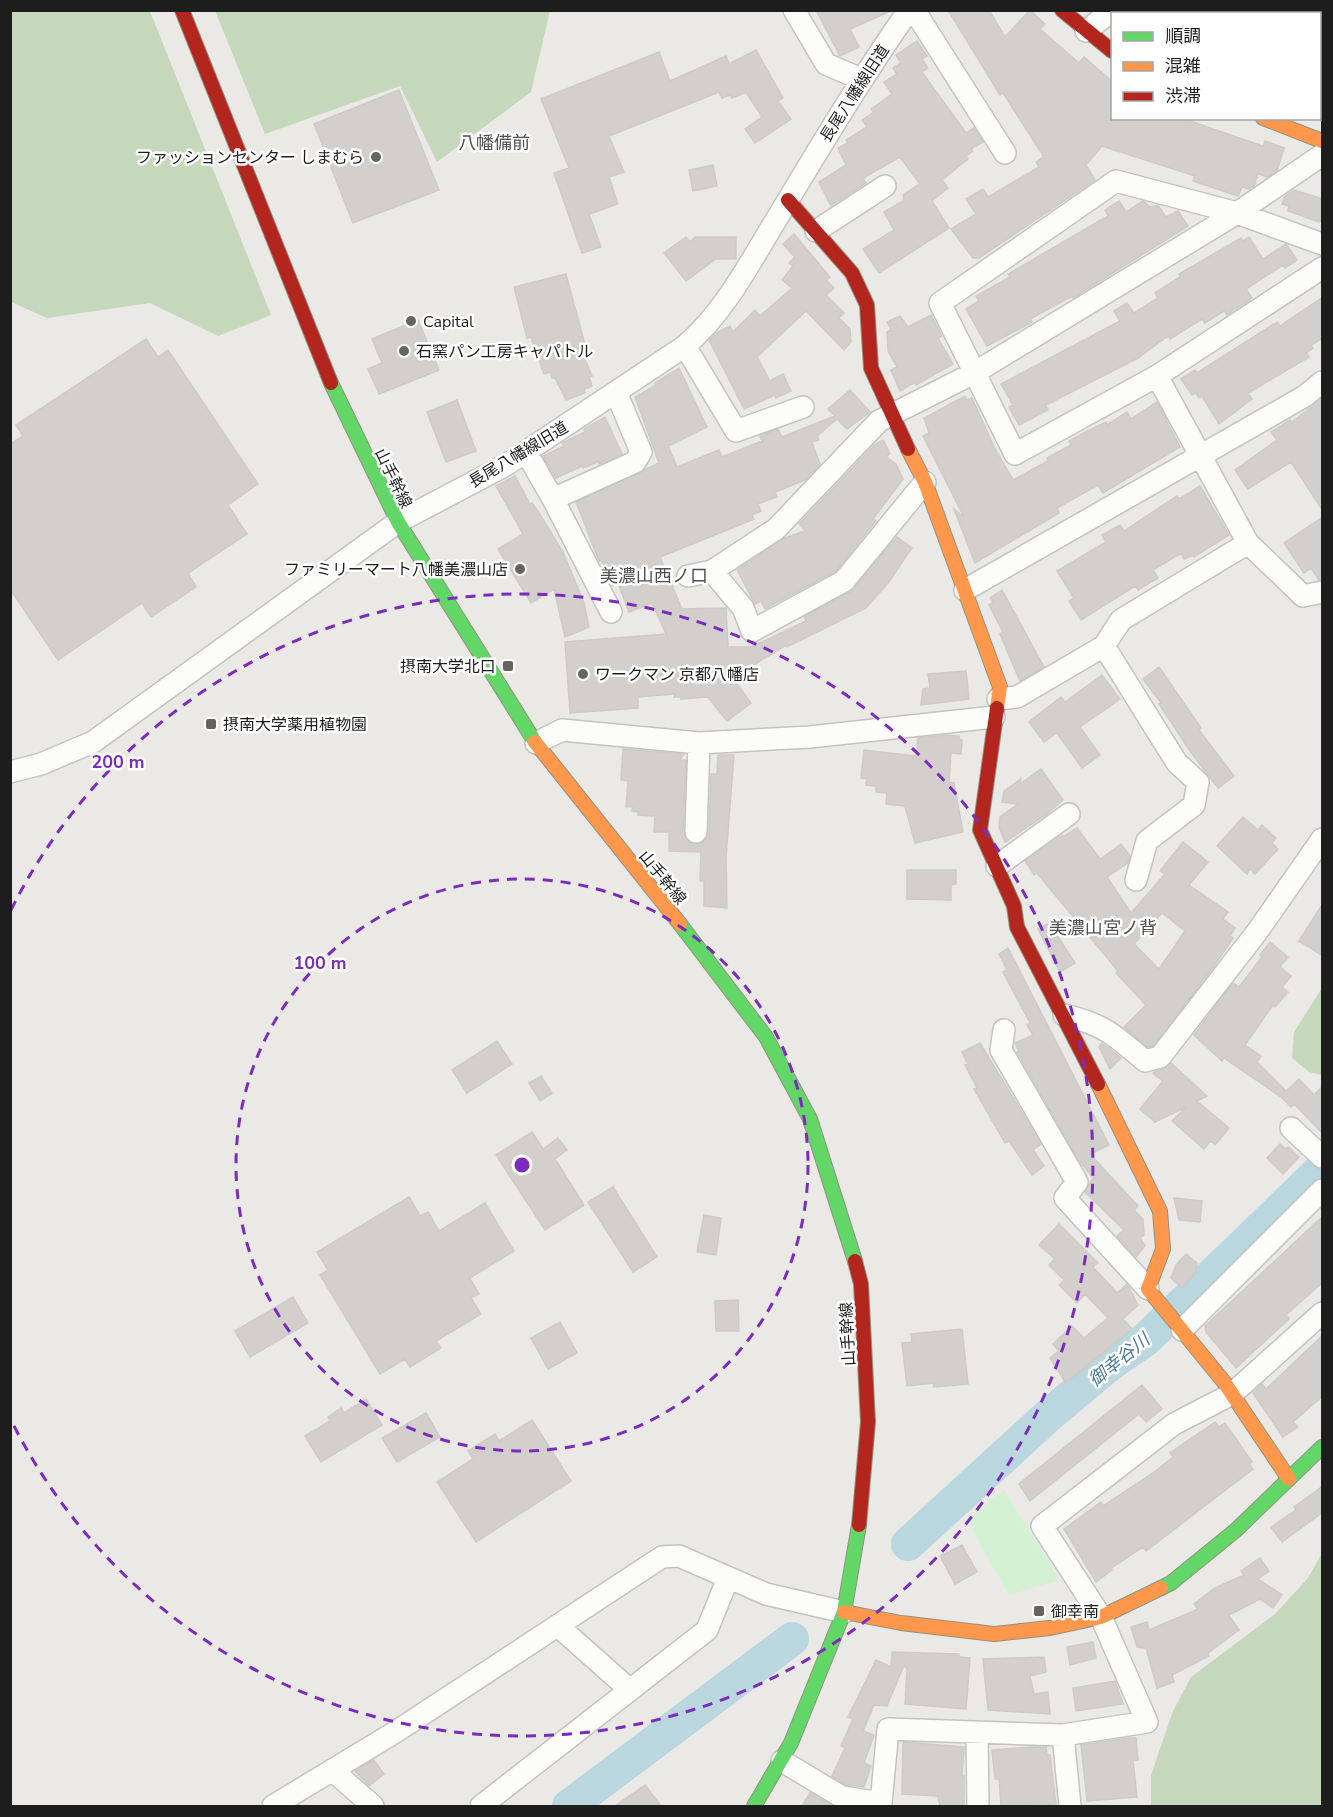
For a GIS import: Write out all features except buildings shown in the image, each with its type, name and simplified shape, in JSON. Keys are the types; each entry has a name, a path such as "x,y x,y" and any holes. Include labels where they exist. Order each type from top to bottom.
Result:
{"street":[{"name":"山手幹線","path":"182,10 305,322 342,408 398,522 536,743 712,964 759,1028 810,1119 836,1195 861,1284 868,1422 860,1519 844,1612 782,1761 754,1806"},
{"path":"794,10 826,64 861,79"},
{"name":"長尾八幡線旧道","path":"10,772 41,765 93,742 398,522 526,452 697,336 729,296 861,79 909,10"},
{"path":"914,10 1005,153"},
{"path":"1062,10 1111,50"},
{"path":"1086,31 1113,10"},
{"path":"1268,120 1323,141"},
{"path":"688,576 712,571 776,529 879,421 974,373 1237,213 1323,155"},
{"path":"1323,244 1237,213 1116,181 940,303 1015,454 1157,376 1323,267"},
{"path":"816,231 885,186"},
{"path":"788,200 852,273 867,305 871,368 891,416 925,482 1000,687 980,830 1014,906 1017,927 1064,1015 1160,1211 1163,1249 1154,1298"},
{"path":"685,346 736,431 803,407"},
{"path":"1157,376 1248,543 1303,596 1323,592"},
{"path":"965,590 1305,396 1323,382"},
{"path":"553,499 635,462 641,452 616,392"},
{"path":"526,452 611,612"},
{"path":"712,571 743,608 752,631 844,581 925,482"},
{"path":"536,743 562,730 699,743 810,737 996,708 1104,646 1121,620 1248,543"},
{"path":"1104,646 1177,763 1198,782 1194,805 1147,841 1136,880"},
{"path":"696,832 699,743"},
{"path":"997,866 1069,814"},
{"path":"1064,1015 1087,1020 1110,1030 1145,1061 1160,1057 1257,932 1323,839"},
{"path":"1004,1030 1000,1050 1077,1182 1065,1198 1179,1327 1232,1394 1289,1479"},
{"path":"1291,1128 1322,1157"},
{"path":"1179,1327 1323,1190"},
{"path":"782,1761 842,1797 881,1803 888,1729 1063,1735 1147,1722 1101,1617 1042,1526 1174,1424 1232,1394 1323,1313"},
{"path":"273,1806 397,1731 662,1557 679,1556 766,1594 901,1623 994,1634 1050,1628 1101,1617 1170,1583 1236,1530 1323,1447"},
{"path":"481,1806 707,1630 728,1578"},
{"path":"558,1626 630,1690"},
{"path":"977,1733 978,1806"},
{"path":"1063,1735 1070,1806"},
{"path":"332,1770 373,1806"}],"green space":[{"path":"11,10 150,11 271,315 218,336 150,303 47,318 11,302"},
{"path":"1261,10 1266,12 1178,12"},
{"path":"215,11 550,11 531,92 437,162 400,86 265,134"},
{"path":"1322,988 1322,1075 1309,1072 1292,1058 1294,1032"},
{"path":"1004,1490 1060,1580 1009,1595 966,1519"},
{"path":"1322,1553 1322,1806 1151,1806 1151,1775 1173,1711 1191,1677 1275,1614 1308,1578"}],"waterway":[{"name":"御幸谷川","path":"908,1544 1049,1415 1110,1364 1145,1340 1322,1169"},
{"path":"569,1806 792,1639"}],"traffic: fast":[{"path":"331,383 398,522 535,742"},
{"path":"680,924 766,1037 810,1119 855,1261"},
{"path":"1161,1588 1171,1583 1236,1530 1322,1447"},
{"path":"754,1806 791,1743 844,1612 859,1525"}],"traffic: slow":[{"path":"1268,120 1322,141"},
{"path":"908,449 925,482 1000,687 997,708"},
{"path":"535,742 680,924"},
{"path":"1098,1084 1160,1211 1163,1249 1148,1289 1224,1382 1289,1479"},
{"path":"844,1612 901,1623 994,1634 1050,1628 1101,1617 1161,1588"}],"traffic: jam":[{"path":"182,10 331,383"},
{"path":"1062,10 1111,50"},
{"path":"788,200 852,273 867,305 871,368 908,449"},
{"path":"997,708 980,830 1014,906 1017,927 1098,1084"},
{"path":"855,1261 861,1284 868,1422 859,1525"}],"place":[{"name":"ファッションセンター しまむら","path":"376,157"},
{"name":"Capital","path":"411,321"},
{"name":"石窯パン工房キャパトル","path":"404,351"},
{"name":"ファミリーマート八幡美濃山店","path":"520,569"},
{"name":"摂南大学北口","path":"508,666"},
{"name":"ワークマン 京都八幡店","path":"583,674"},
{"name":"摂南大学薬用植物園","path":"211,724"},
{"name":"御幸南","path":"1039,1611"}],"district":[{"name":"八幡備前","path":"494,143"},
{"name":"美濃山西ノ口","path":"654,576"},
{"name":"美濃山宮ノ背","path":"1103,928"}]}
